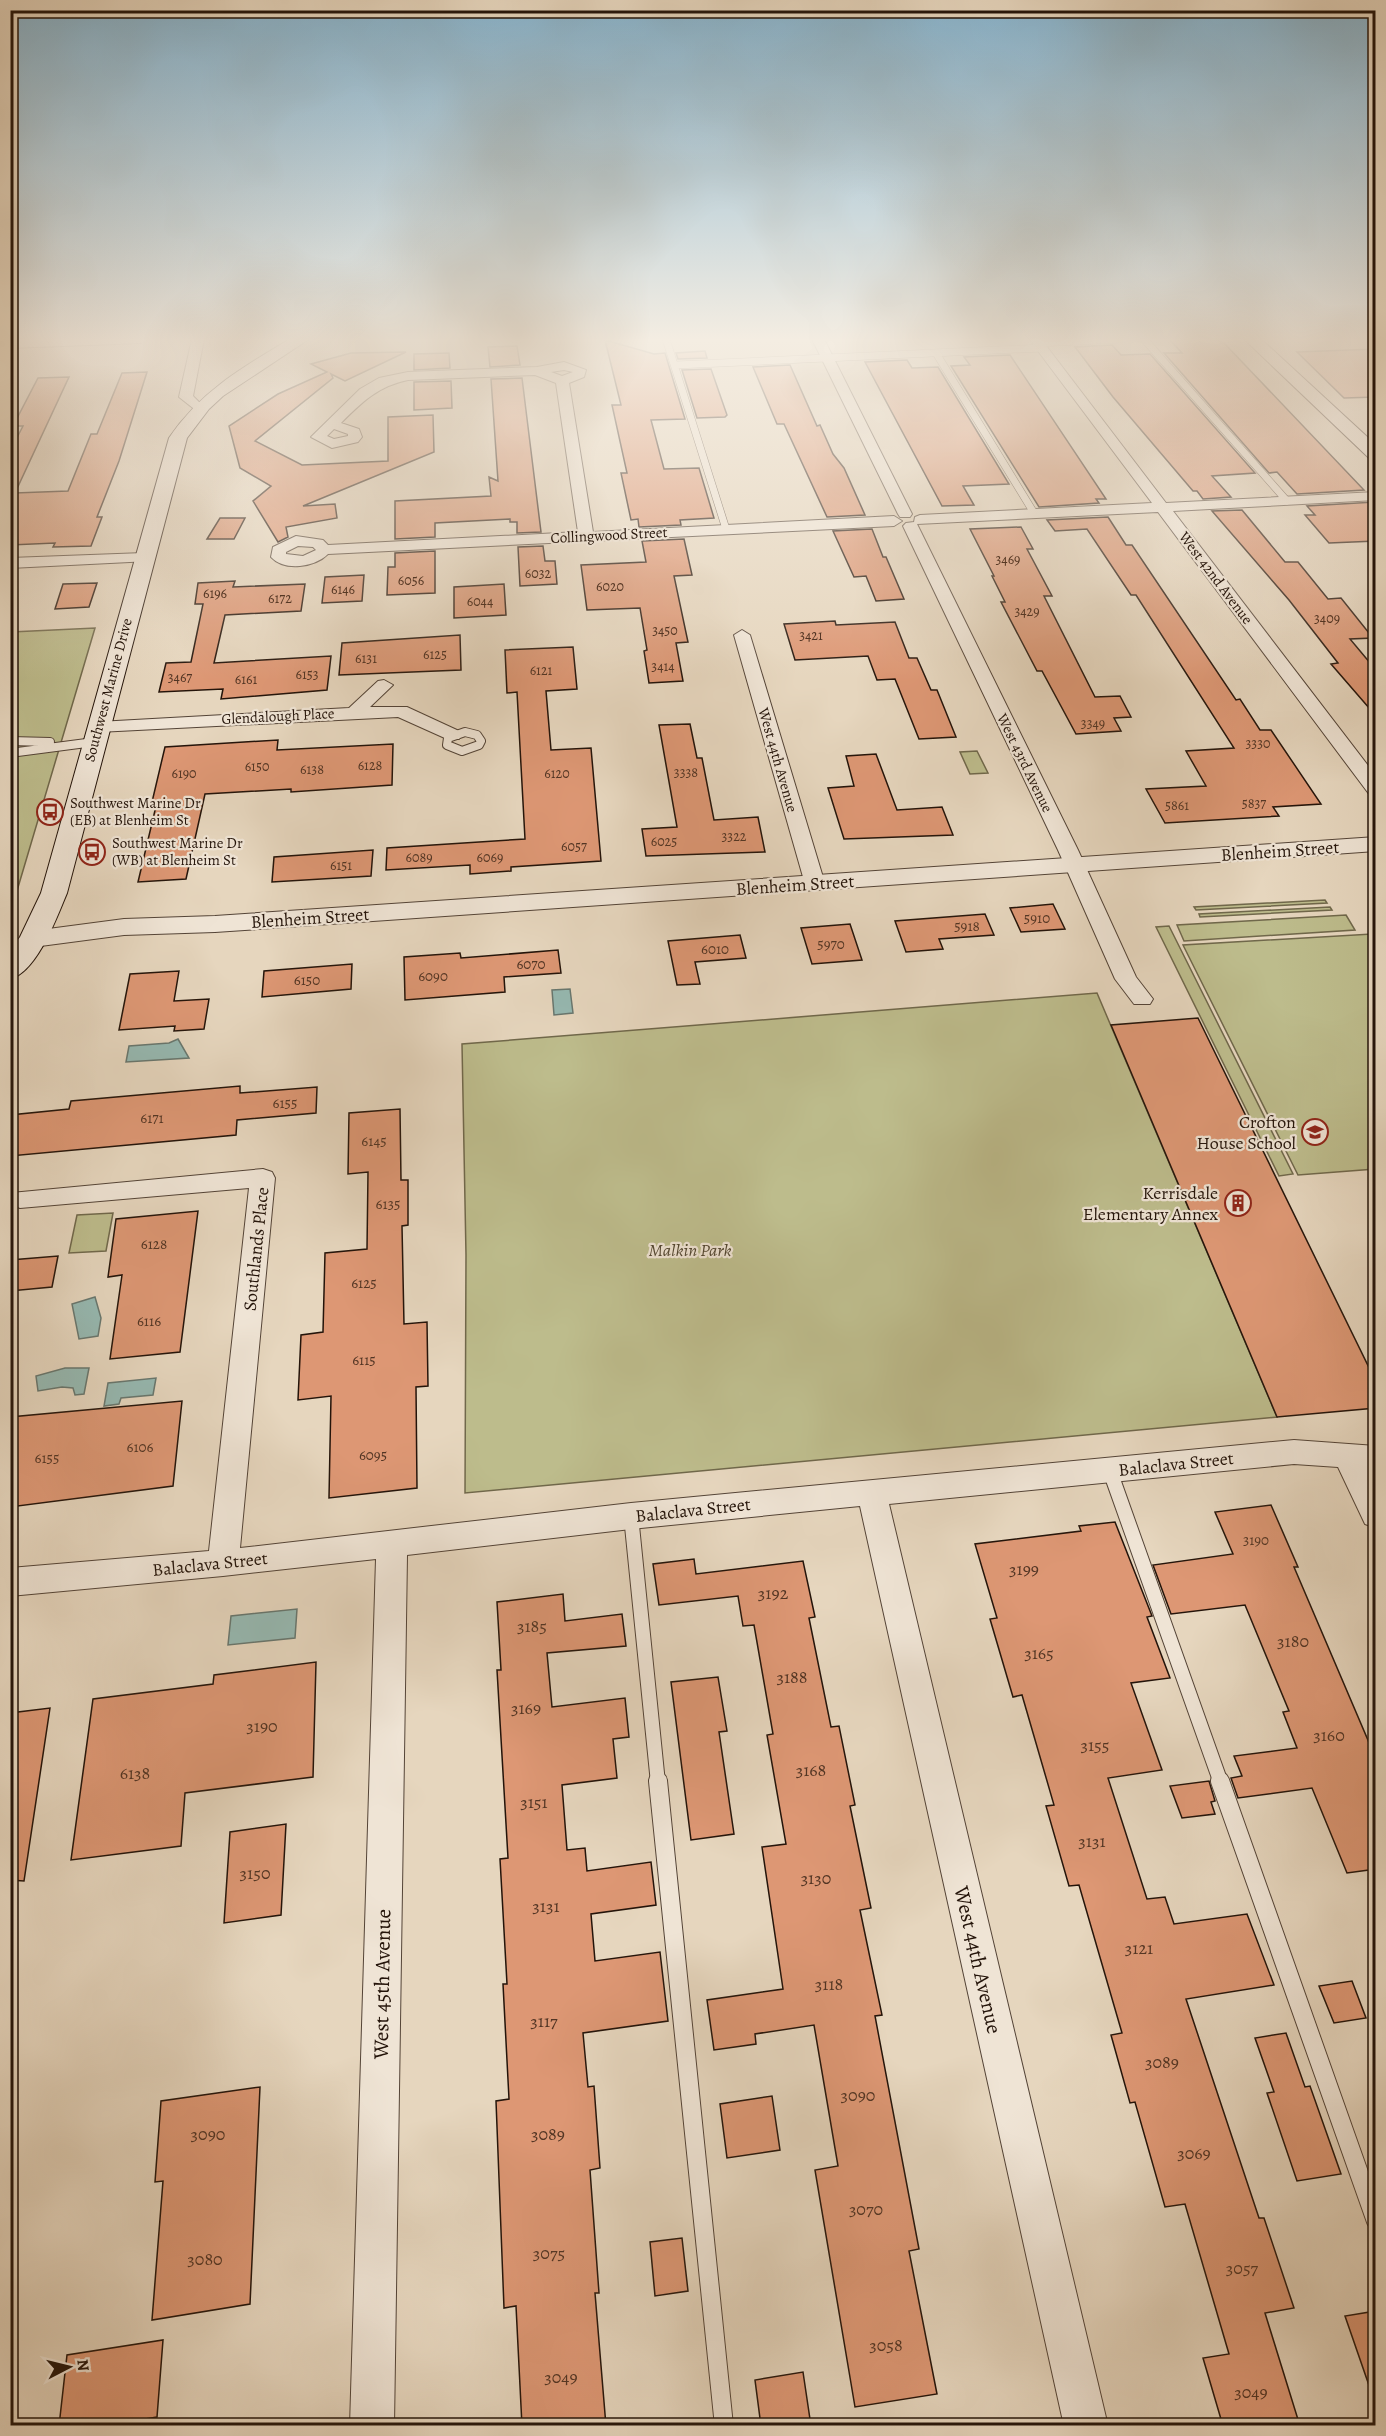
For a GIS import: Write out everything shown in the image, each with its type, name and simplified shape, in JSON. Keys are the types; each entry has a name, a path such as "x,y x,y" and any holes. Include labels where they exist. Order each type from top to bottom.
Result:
{"main road":[{"name":"Southwest Marine Drive","path":"10,970 22,940 54,893 174,453"}],"street":[{"path":"573,453 586,536"},
{"name":"West 43rd Avenue","path":"874,453 1074,866 1126,979 1142,999"},
{"name":"West 42nd Avenue","path":"1121,453 1376,790"},
{"name":"Collingwood Street","path":"324,550 1376,496"},
{"path":"10,564 144,558"},
{"name":"West 44th Avenue","path":"742,635 815,884"},
{"path":"355,712 384,685"},
{"name":"Glendalough Place","path":"96,735 355,712 401,711 453,735"},
{"name":"Blenheim Street","path":"22,940 70,942 215,924 1376,844"},
{"name":"Southlands Place","path":"15,1201 263,1178 223,1563"},
{"name":"Balaclava Street","path":"10,1582 223,1563 631,1516 1294,1452 1362,1458"},
{"path":"1362,1458 1376,1515"},
{"name":"West 44th Avenue","path":"872,1493 1086,2426"},
{"name":"West 45th Avenue","path":"372,2426 392,1543"}],"lane":[{"path":"703,453 726,530"},
{"path":"997,453 1034,513"},
{"path":"1244,453 1287,501"},
{"path":"10,741 96,735"},
{"path":"10,753 96,735"},
{"path":"1110,1471 1376,2221"},
{"path":"631,1516 724,2426"}],"green space":[{"path":"95,628 11,911 11,632"},
{"path":"977,751 988,773 970,774 960,752"},
{"path":"1325,900 1327,903 1196,910 1194,907"},
{"path":"1330,907 1332,910 1200,917 1199,914"},
{"path":"1346,915 1355,930 1184,941 1177,925"},
{"path":"1169,926 1293,1174 1279,1176 1156,927"},
{"path":"1372,934 1376,940 1375,1169 1298,1175 1183,945"},
{"name":"Malkin Park","path":"1097,993 1277,1417 465,1493 466,1255 462,1044"},
{"path":"113,1213 106,1251 69,1253 77,1215"}],"water":[{"path":"570,989 573,1013 554,1015 552,990"},
{"path":"178,1039 189,1058 126,1062 129,1046 169,1043"},
{"path":"95,1297 101,1318 98,1336 79,1339 72,1304"},
{"path":"65,1368 89,1368 84,1394 75,1395 73,1388 62,1387 38,1391 36,1376"},
{"path":"156,1378 153,1395 121,1398 119,1404 104,1406 108,1383"},
{"path":"297,1609 295,1638 228,1645 231,1616"}],"building":[{"path":"10,453 34,453 15,493 68,491 83,453 122,453 97,517 102,517 91,546 53,547 55,543 10,545"},
{"path":"236,453 278,453 302,465 388,461 388,453 432,453 303,506 335,504 337,518 286,527 288,537 278,542 253,501 271,486 240,468"},
{"path":"496,453 531,453 541,532 517,533 517,522 510,522 510,519 435,523 435,537 395,539 395,501 491,496 489,477 498,481"},
{"path":"623,453 660,453 664,469 699,468 714,518 680,520 681,525 639,527 638,519 631,520 621,473 627,473"},
{"path":"797,453 832,453 844,468 865,515 827,517"},
{"path":"913,453 990,453 1009,484 963,486 974,505 942,506"},
{"path":"1005,453 1075,453 1106,499 1096,499 1099,503 1039,507"},
{"path":"1160,453 1237,453 1255,473 1212,476 1231,497 1203,499 1197,491 1193,491"},
{"path":"1251,453 1328,453 1364,490 1297,494 1277,472 1269,473"},
{"path":"1375,502 1376,541 1329,543 1305,515 1315,515 1307,506"},
{"path":"1242,510 1285,562 1298,562 1328,599 1341,598 1373,638 1350,639 1376,670 1376,716 1331,664 1338,663 1289,600 1212,511"},
{"path":"1108,517 1126,545 1132,545 1236,700 1240,699 1260,730 1271,730 1321,804 1273,807 1279,816 1165,823 1146,789 1206,786 1186,751 1234,748 1136,595 1131,595 1087,529 1055,531 1047,520"},
{"path":"220,518 245,518 234,539 207,539"},
{"path":"1021,527 1033,549 1027,549 1052,596 1044,596 1095,697 1120,696 1131,717 1114,718 1121,731 1076,734 1042,671 1037,671 1001,602 1005,602 970,529"},
{"path":"872,529 904,599 876,601 866,576 854,577 833,531"},
{"path":"684,539 692,575 674,576 688,642 676,643 683,681 649,683 644,651 647,650 640,608 587,610 581,565 646,562 642,541"},
{"path":"543,546 545,561 555,561 557,584 520,586 518,547"},
{"path":"435,551 435,593 387,595 388,567 395,567 395,553"},
{"path":"364,575 362,601 322,603 325,577"},
{"path":"235,581 233,587 305,584 301,611 225,615 214,663 331,656 327,690 221,699 223,689 159,692 166,663 191,662 203,604 195,604 198,583"},
{"path":"97,583 89,607 55,609 63,584"},
{"path":"504,584 506,615 454,618 454,587"},
{"path":"835,621 836,625 895,622 909,658 917,658 931,690 937,690 956,737 919,739 895,679 877,680 868,656 795,660 784,624"},
{"path":"460,635 461,670 339,675 342,643"},
{"path":"573,647 577,689 546,691 551,750 591,748 601,861 511,867 511,871 470,874 470,865 386,870 387,848 525,839 517,692 507,693 505,650"},
{"path":"690,724 697,758 702,758 714,820 758,817 765,852 646,856 642,829 677,827 659,725"},
{"path":"278,740 277,750 393,744 392,785 291,792 291,789 205,794 186,879 138,882 157,802 152,802 165,747"},
{"path":"876,754 897,810 942,807 953,835 844,839 828,788 854,786 846,756"},
{"path":"373,850 371,876 272,882 274,857"},
{"path":"1053,904 1065,929 1021,932 1010,908"},
{"path":"985,914 994,935 939,939 943,949 906,952 895,921"},
{"path":"850,924 862,960 812,964 801,928"},
{"path":"740,935 746,958 695,962 700,984 677,985 668,941"},
{"path":"558,950 561,973 504,977 505,992 405,1000 404,957 460,953 461,958"},
{"path":"352,964 351,989 262,997 264,971"},
{"path":"179,971 174,1001 209,999 204,1029 174,1031 175,1026 119,1030 130,974"},
{"name":"Kerrisdale Elementary Annex","path":"1198,1018 1376,1382 1376,1408 1277,1417 1111,1025"},
{"path":"240,1086 240,1093 317,1087 316,1113 237,1120 236,1135 10,1156 10,1115 69,1109 71,1101"},
{"path":"400,1109 401,1180 408,1180 408,1225 402,1226 404,1324 427,1322 428,1386 416,1387 417,1488 329,1498 331,1396 298,1400 301,1335 323,1332 325,1253 367,1249 368,1172 348,1174 349,1113"},
{"path":"198,1211 180,1352 110,1359 122,1275 108,1277 116,1219"},
{"path":"58,1256 52,1287 10,1291 10,1260"},
{"path":"182,1401 173,1486 10,1507 10,1417"},
{"path":"1271,1505 1298,1567 1294,1567 1376,1759 1376,1869 1347,1873 1312,1788 1238,1798 1231,1778 1242,1776 1234,1756 1297,1748 1283,1712 1289,1711 1245,1605 1171,1614 1153,1565 1233,1554 1215,1512"},
{"path":"1115,1522 1152,1616 1147,1617 1170,1678 1131,1683 1162,1770 1108,1778 1147,1899 1165,1897 1174,1924 1247,1914 1274,1985 1186,1999 1259,2218 1264,2218 1294,2308 1265,2313 1300,2426 1223,2426 1203,2358 1229,2354 1185,2204 1165,2207 1135,2102 1130,2103 1111,2035 1122,2033 1079,1885 1069,1886 1046,1806 1054,1805 1022,1695 1013,1697 990,1619 997,1618 975,1544 1081,1531 1079,1526"},
{"path":"694,1559 696,1574 803,1561 815,1617 809,1618 831,1727 839,1726 855,1805 850,1806 871,1908 860,1910 882,2015 875,2016 919,2249 909,2251 937,2394 855,2407 815,2170 838,2166 814,2025 755,2034 756,2044 714,2050 707,2000 783,1989 762,1847 786,1844 767,1735 773,1734 754,1625 743,1626 738,1596 659,1605 653,1564"},
{"path":"563,1594 565,1621 622,1614 626,1646 547,1653 552,1707 625,1698 629,1737 613,1739 617,1778 562,1785 567,1850 585,1848 587,1871 651,1862 656,1905 591,1914 595,1961 660,1952 668,2021 583,2033 588,2087 594,2086 600,2168 590,2170 599,2293 595,2293 606,2426 522,2426 516,2306 504,2308 496,2101 509,2099 503,1984 507,1984 500,1859 508,1858 497,1670 501,1670 497,1602"},
{"path":"316,1662 313,1777 185,1793 181,1846 71,1860 93,1699 213,1684 214,1675"},
{"path":"718,1677 727,1731 719,1732 734,1834 691,1840 671,1682"},
{"path":"50,1708 24,1881 10,1880 10,1713"},
{"path":"1209,1781 1215,1801 1211,1802 1215,1814 1182,1818 1170,1786"},
{"path":"286,1824 281,1915 224,1923 230,1832"},
{"path":"1352,1981 1366,2018 1334,2023 1319,1986"},
{"path":"1286,2033 1305,2087 1310,2086 1341,2174 1297,2181 1267,2093 1274,2092 1255,2038"},
{"path":"260,2087 250,2304 152,2320 163,2181 155,2182 161,2101"},
{"path":"772,2096 780,2150 727,2158 720,2104"},
{"path":"682,2238 688,2291 655,2296 650,2242"},
{"path":"1376,2311 1376,2393 1372,2394 1345,2316"},
{"path":"163,2340 157,2417 104,2426 59,2426 67,2355"},
{"path":"803,2372 811,2426 761,2426 755,2380"}],"place":[{"name":"Southwest Marine Dr (EB) at Blenheim St","path":"50,812"},
{"name":"Southwest Marine Dr (WB) at Blenheim St","path":"92,852"},
{"name":"Crofton House School","path":"1315,1132"},
{"name":"Kerrisdale Elementary Annex","path":"1238,1203"}]}
